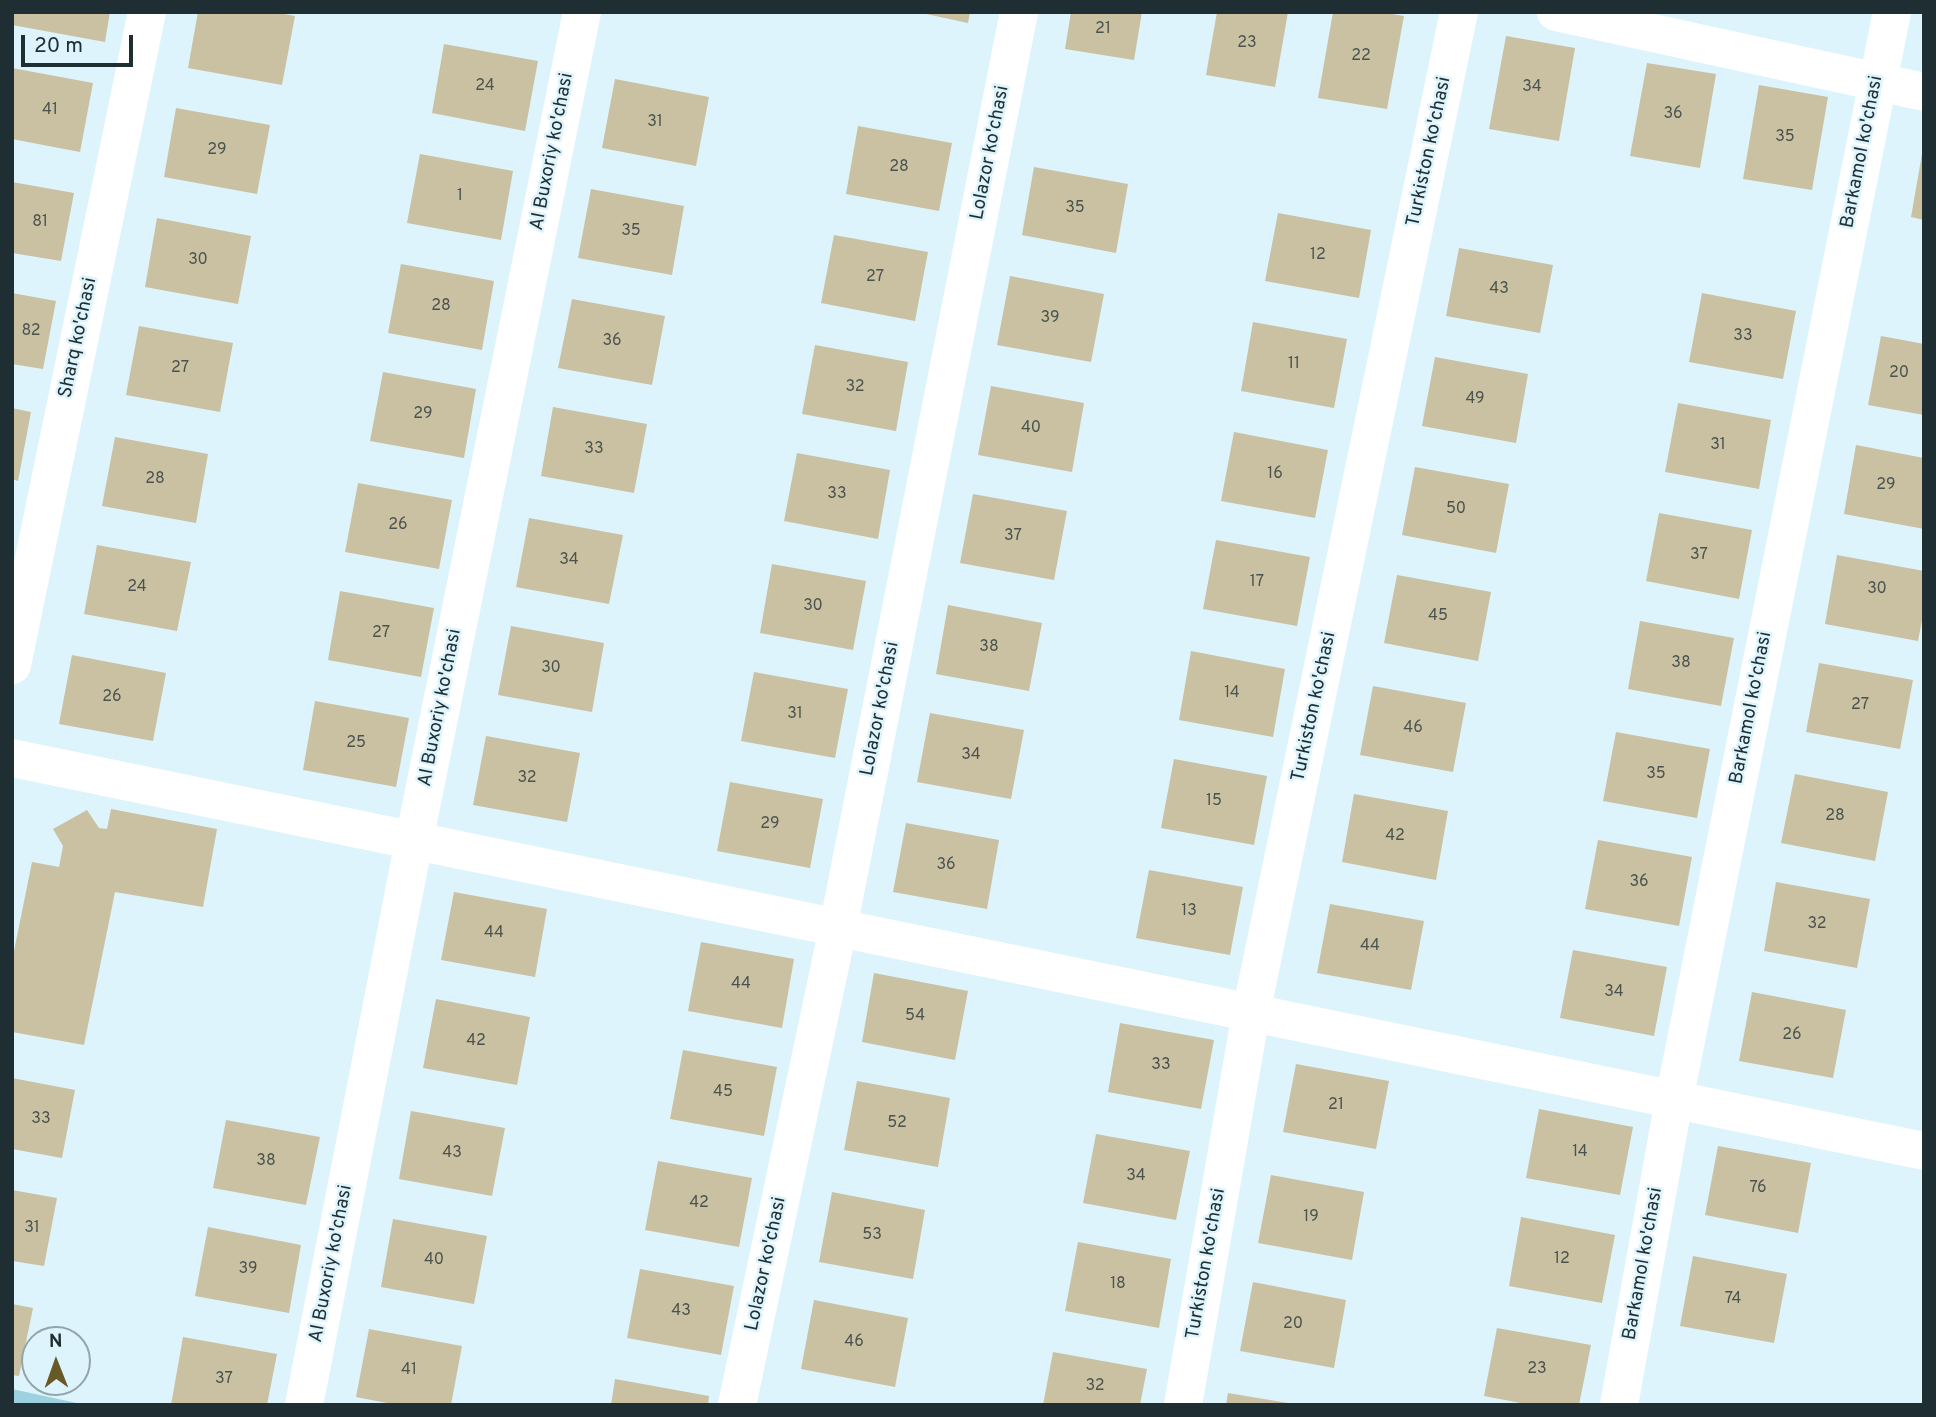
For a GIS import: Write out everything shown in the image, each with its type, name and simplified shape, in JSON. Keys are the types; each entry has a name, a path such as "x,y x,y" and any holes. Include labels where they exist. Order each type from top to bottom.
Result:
{"street":[{"name":"Sharq ko'chasi","path":"12,665 147,12"},
{"name":"Al Buxoriy ko'chasi","path":"304,1405 414,841 582,12"},
{"name":"Lolazor ko'chasi","path":"737,1405 838,928 1019,12"},
{"name":"Turkiston ko'chasi","path":"1182,1405 1251,1013 1459,12"},
{"path":"1556,12 1924,92"},
{"name":"Barkamol ko'chasi","path":"1619,1405 1674,1100 1892,12"},
{"path":"12,758 1924,1151"}],"shaded area":[{"path":"12,1389 21,1391 21,1396 44,1396 86,1405 12,1405"}],"building":[{"path":"13,12 110,12 105,42 12,25"},
{"path":"198,12 274,12 295,16 282,85 188,68"},
{"path":"917,12 970,12 968,23"},
{"path":"1071,12 1142,12 1134,60 1065,49"},
{"path":"1217,12 1288,12 1275,87 1206,75"},
{"path":"1333,12 1380,12 1404,16 1387,109 1318,98"},
{"path":"1506,36 1575,48 1559,141 1489,129"},
{"path":"444,44 538,61 525,131 432,113"},
{"path":"1647,63 1716,74 1700,168 1630,156"},
{"path":"12,68 93,83 80,152 12,139"},
{"path":"615,79 709,97 696,166 602,148"},
{"path":"1759,85 1828,97 1812,190 1743,179"},
{"path":"176,108 270,125 257,194 164,177"},
{"path":"858,126 952,143 939,211 846,194"},
{"path":"420,154 513,171 501,240 407,223"},
{"path":"1924,154 1924,220 1911,217"},
{"path":"1034,167 1128,184 1116,253 1022,235"},
{"path":"12,182 74,193 61,261 12,253"},
{"path":"591,189 684,206 672,275 578,258"},
{"path":"1278,213 1371,230 1359,298 1265,281"},
{"path":"157,218 251,236 238,304 145,287"},
{"path":"834,235 928,252 915,321 821,303"},
{"path":"1459,248 1553,265 1540,333 1446,316"},
{"path":"401,264 494,281 482,350 388,333"},
{"path":"1010,276 1104,294 1091,362 997,345"},
{"path":"12,293 56,301 43,369 12,364"},
{"path":"1702,293 1796,311 1783,379 1689,362"},
{"path":"572,299 665,316 652,385 558,368"},
{"path":"1253,322 1347,339 1334,408 1241,391"},
{"path":"139,326 233,343 220,412 126,395"},
{"path":"1881,336 1924,344 1924,415 1868,405"},
{"path":"815,345 908,362 896,431 802,414"},
{"path":"1435,357 1528,374 1516,443 1422,426"},
{"path":"383,372 476,389 464,458 370,441"},
{"path":"991,386 1084,403 1072,472 978,455"},
{"path":"1678,403 1771,420 1759,489 1665,472"},
{"path":"553,407 647,424 634,493 541,476"},
{"path":"12,408 31,412 18,481 12,479"},
{"path":"1234,432 1328,450 1315,518 1221,501"},
{"path":"115,437 208,454 196,523 102,506"},
{"path":"1856,445 1924,458 1924,529 1844,514"},
{"path":"797,453 890,470 878,539 784,521"},
{"path":"1415,467 1509,484 1496,553 1402,535"},
{"path":"358,483 452,500 439,569 345,552"},
{"path":"973,494 1067,511 1054,580 960,563"},
{"path":"1659,513 1752,530 1739,599 1646,581"},
{"path":"529,518 623,535 609,604 516,587"},
{"path":"1216,540 1310,557 1297,626 1203,609"},
{"path":"97,545 191,562 177,631 84,614"},
{"path":"1837,555 1924,571 1924,610 1918,641 1825,624"},
{"path":"772,564 866,581 853,650 760,633"},
{"path":"1397,575 1491,592 1478,661 1384,643"},
{"path":"340,591 434,608 421,677 328,660"},
{"path":"948,605 1042,623 1029,691 936,674"},
{"path":"1640,621 1734,638 1721,706 1628,689"},
{"path":"511,626 604,643 592,712 498,695"},
{"path":"1191,651 1285,669 1273,737 1179,720"},
{"path":"72,655 166,673 153,741 59,724"},
{"path":"1819,663 1913,680 1900,749 1806,732"},
{"path":"754,672 848,689 835,758 741,741"},
{"path":"1373,686 1466,703 1453,772 1360,755"},
{"path":"315,701 409,718 396,787 303,770"},
{"path":"930,713 1024,730 1011,799 917,782"},
{"path":"1616,732 1710,749 1697,818 1603,801"},
{"path":"486,736 580,753 567,822 473,805"},
{"path":"1174,759 1267,776 1254,845 1161,828"},
{"path":"1795,774 1888,792 1875,861 1781,843"},
{"path":"730,782 823,799 810,868 717,851"},
{"path":"1354,794 1448,811 1436,880 1342,862"},
{"path":"111,809 217,829 203,907 115,892 84,1045 12,1032 12,961 32,862 59,867 63,846 53,829 87,810 99,828 107,829"},
{"path":"906,823 999,840 987,909 893,892"},
{"path":"1598,840 1692,857 1679,926 1585,909"},
{"path":"1149,870 1243,887 1230,955 1136,938"},
{"path":"1776,882 1870,899 1857,968 1764,951"},
{"path":"454,892 547,909 535,977 441,960"},
{"path":"1330,904 1424,921 1411,990 1317,973"},
{"path":"701,942 794,959 782,1028 688,1011"},
{"path":"1573,950 1667,967 1654,1036 1560,1018"},
{"path":"874,973 968,991 955,1060 862,1042"},
{"path":"1752,992 1846,1010 1833,1078 1739,1061"},
{"path":"436,999 530,1017 517,1085 423,1068"},
{"path":"1120,1023 1214,1040 1201,1109 1108,1092"},
{"path":"683,1050 777,1067 764,1136 670,1119"},
{"path":"1296,1064 1389,1081 1376,1149 1283,1132"},
{"path":"12,1078 75,1090 62,1158 12,1149"},
{"path":"857,1081 950,1098 938,1167 844,1150"},
{"path":"1539,1109 1633,1127 1620,1195 1526,1178"},
{"path":"411,1111 505,1128 492,1196 399,1179"},
{"path":"226,1120 320,1137 306,1205 213,1188"},
{"path":"1096,1134 1190,1151 1176,1220 1083,1203"},
{"path":"1718,1146 1811,1163 1798,1233 1705,1215"},
{"path":"658,1161 752,1178 739,1247 645,1230"},
{"path":"1271,1175 1364,1192 1352,1260 1258,1243"},
{"path":"12,1190 57,1198 44,1266 12,1261"},
{"path":"832,1192 925,1210 913,1279 819,1262"},
{"path":"1521,1217 1615,1235 1602,1303 1509,1286"},
{"path":"393,1219 487,1236 474,1304 381,1287"},
{"path":"208,1227 301,1245 289,1313 195,1296"},
{"path":"1078,1242 1171,1259 1159,1328 1065,1311"},
{"path":"1693,1256 1787,1274 1774,1343 1680,1326"},
{"path":"640,1269 734,1286 721,1355 627,1338"},
{"path":"1253,1282 1346,1300 1334,1368 1240,1351"},
{"path":"814,1300 908,1318 895,1387 801,1369"},
{"path":"12,1304 33,1308 29,1326 21,1326 19,1376 12,1375"},
{"path":"1497,1328 1591,1345 1579,1405 1531,1405 1484,1396"},
{"path":"369,1329 462,1346 451,1405 397,1405 356,1397"},
{"path":"183,1337 277,1354 267,1405 171,1405"},
{"path":"1053,1352 1147,1369 1140,1405 1043,1405"},
{"path":"615,1379 709,1396 708,1405 611,1405"},
{"path":"1228,1393 1288,1403 1226,1405"}]}
